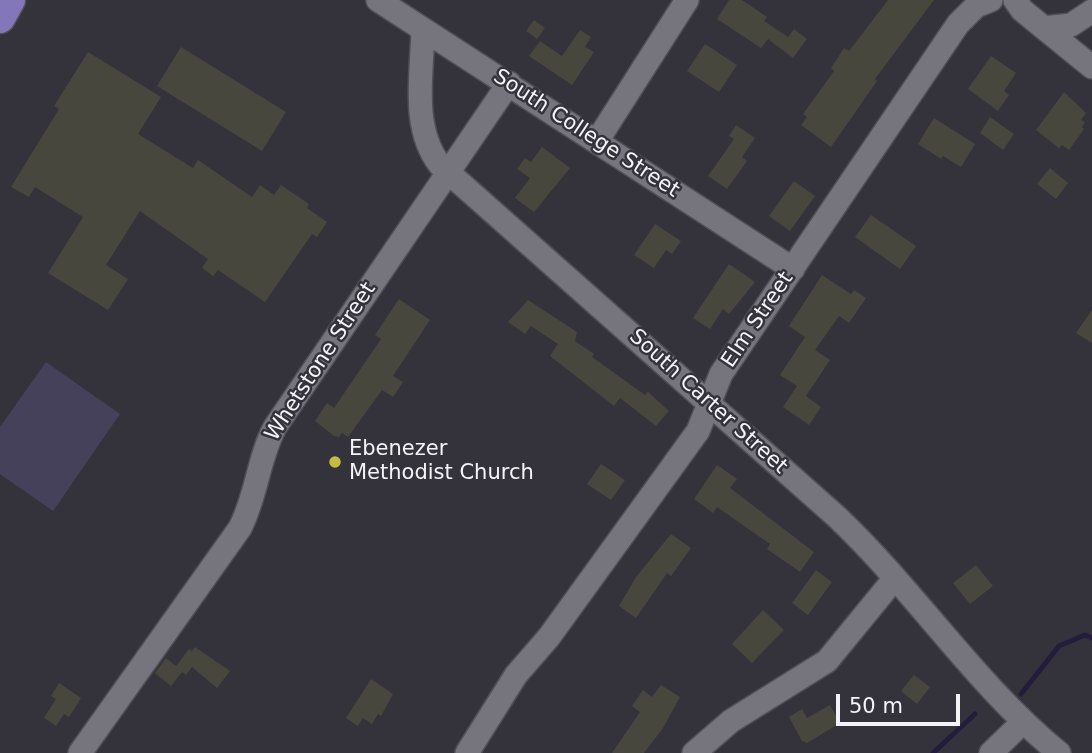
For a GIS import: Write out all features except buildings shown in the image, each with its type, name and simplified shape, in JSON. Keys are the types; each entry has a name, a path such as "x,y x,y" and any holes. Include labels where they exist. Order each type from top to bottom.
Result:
{"main road":[{"path":"0,18 10,0"}],"street":[{"path":"597,141 687,0"},
{"name":"Elm Street","path":"467,753 516,675 549,638 698,431 721,374 958,24 971,0"},
{"name":"Elm Street","path":"958,24 976,6 991,0"},
{"path":"999,0 1018,5 1092,67"},
{"name":"South College Street","path":"391,4 423,30 509,83 793,269"},
{"path":"1044,28 1071,25 1092,11"},
{"name":"South Carter Street","path":"423,30 422,124 433,156 448,173 844,523 1023,722 1059,753"},
{"name":"Whetstone Street","path":"80,753 240,528 253,501 264,451 275,427 509,83"},
{"path":"694,753 731,721 827,661 895,578"},
{"path":"990,753 1023,722"}],"shaded area":[{"path":"46,362 120,414 53,511 0,474 0,427"}],"waterway":[{"path":"1021,694 1059,646 1085,635 1092,638"},
{"path":"933,753 975,714"}],"place":[{"name":"Ebenezer Methodist Church","path":"335,462"}]}
